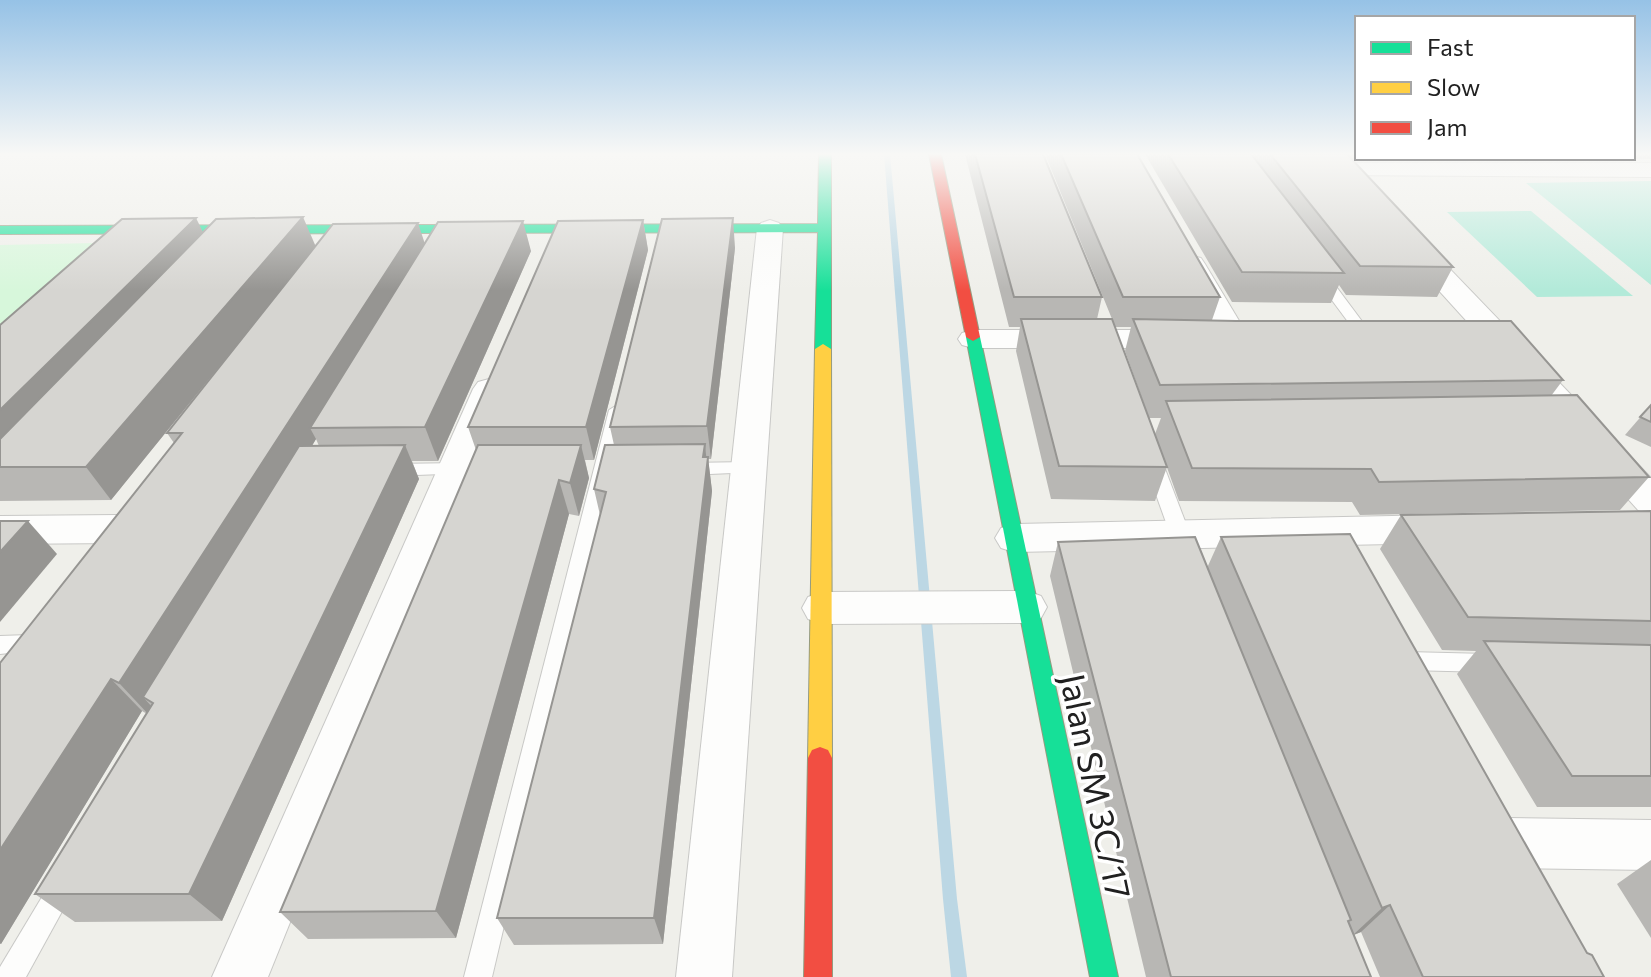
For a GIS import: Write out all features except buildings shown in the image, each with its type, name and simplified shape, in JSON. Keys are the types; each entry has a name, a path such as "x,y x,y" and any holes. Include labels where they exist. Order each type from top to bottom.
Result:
{"street":[{"path":"818,977 826,200"},
{"name":"Jalan SM 3C/17","path":"944,200 1104,977"},
{"path":"1395,227 1575,420 1646,518"},
{"path":"0,230 557,229 660,236 770,228 826,228"},
{"path":"703,977 770,228"},
{"path":"319,267 347,229"},
{"path":"539,272 557,229"},
{"path":"973,339 1250,339 1182,247"},
{"path":"1456,339 1500,339"},
{"path":"240,977 470,469 503,356"},
{"path":"0,530 127,517 91,564"},
{"path":"1014,538 1185,549 1346,550 1477,529"},
{"path":"822,608 1027,607"},
{"path":"1396,642 1431,703"},
{"path":"1507,843 1651,845"}],"lane":[{"path":"219,251 240,229"},
{"path":"436,256 452,229"},
{"path":"1313,265 1368,339"},
{"path":"478,977 621,395"},
{"path":"1544,420 1575,420"},
{"path":"1145,439 1185,549"},
{"path":"676,469 749,468"},
{"path":"368,470 470,469"},
{"path":"1396,642 1514,663"},
{"path":"10,977 74,867"}],"green space":[{"path":"1546,200 1651,200 1651,285"},
{"path":"1531,211 1633,296 1537,297 1447,212"},
{"path":"97,243 0,329 0,245"}],"waterway":[{"path":"891,200 959,977"}],"traffic: fast":[{"path":"823,349 825,200"},
{"path":"0,230 826,228"},
{"path":"973,337 1104,977"}],"traffic: slow":[{"path":"820,758 823,349"}],"traffic: jam":[{"path":"944,200 973,337"},
{"path":"818,977 820,758"}]}
